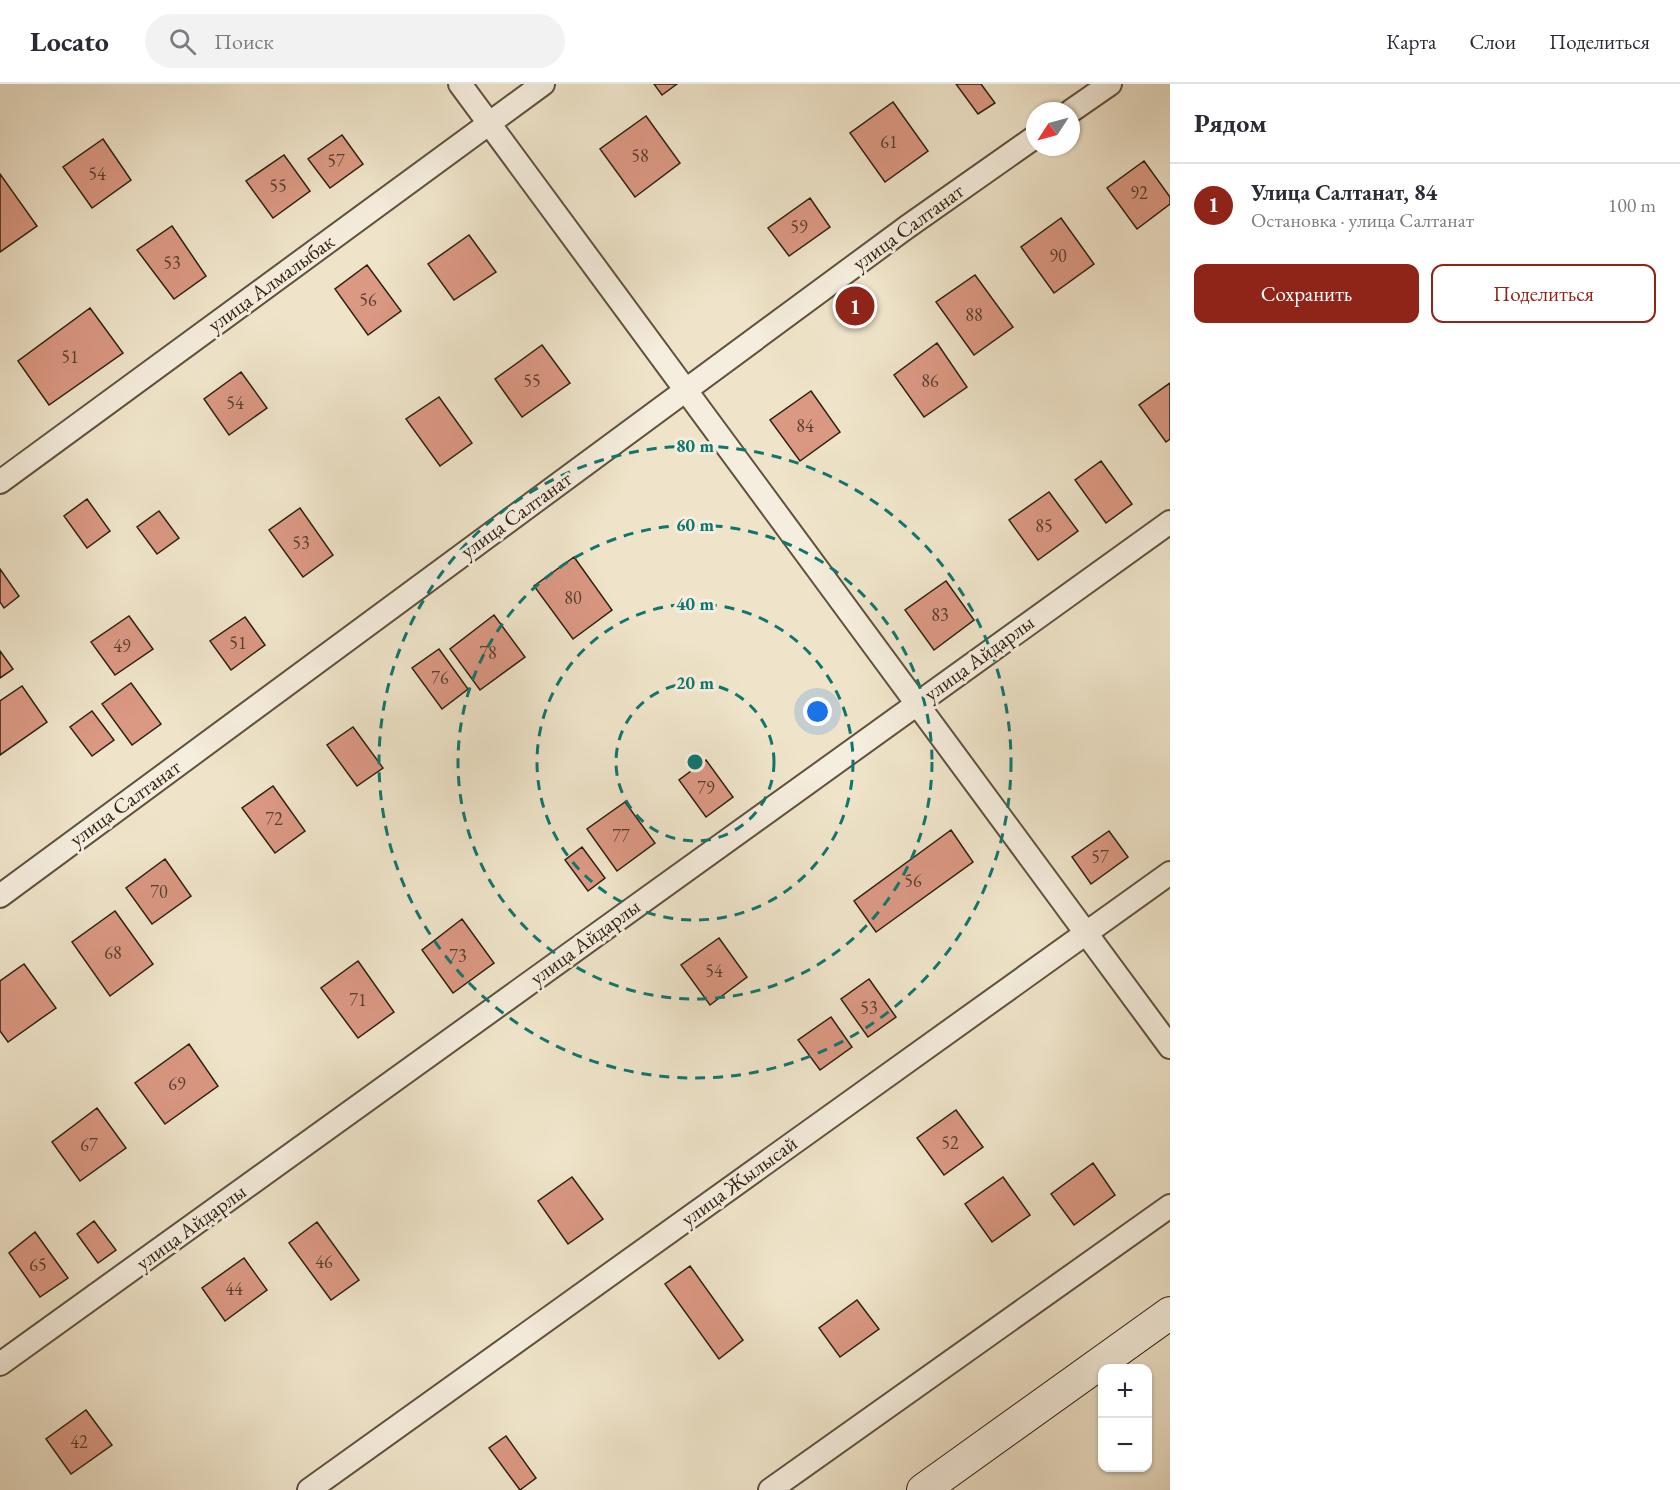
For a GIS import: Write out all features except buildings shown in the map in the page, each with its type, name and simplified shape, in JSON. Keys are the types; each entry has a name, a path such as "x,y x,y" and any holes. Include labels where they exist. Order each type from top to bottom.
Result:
{"street":[{"path":"460,84 1170,1047"},
{"name":"улица Алмалыбак","path":"0,482 543,84"},
{"path":"1080,105 1110,84"},
{"name":"улица Салтанат","path":"0,896 897,234 1026,143"},
{"name":"улица Айдарлы","path":"0,1364 1170,522"},
{"name":"улица Жылысай","path":"309,1490 1170,873"},
{"path":"770,1490 1170,1206"},
{"path":"923,1490 1170,1312"}],"place":[{"name":"Улица Салтанат, 84","path":"855,306"}]}
